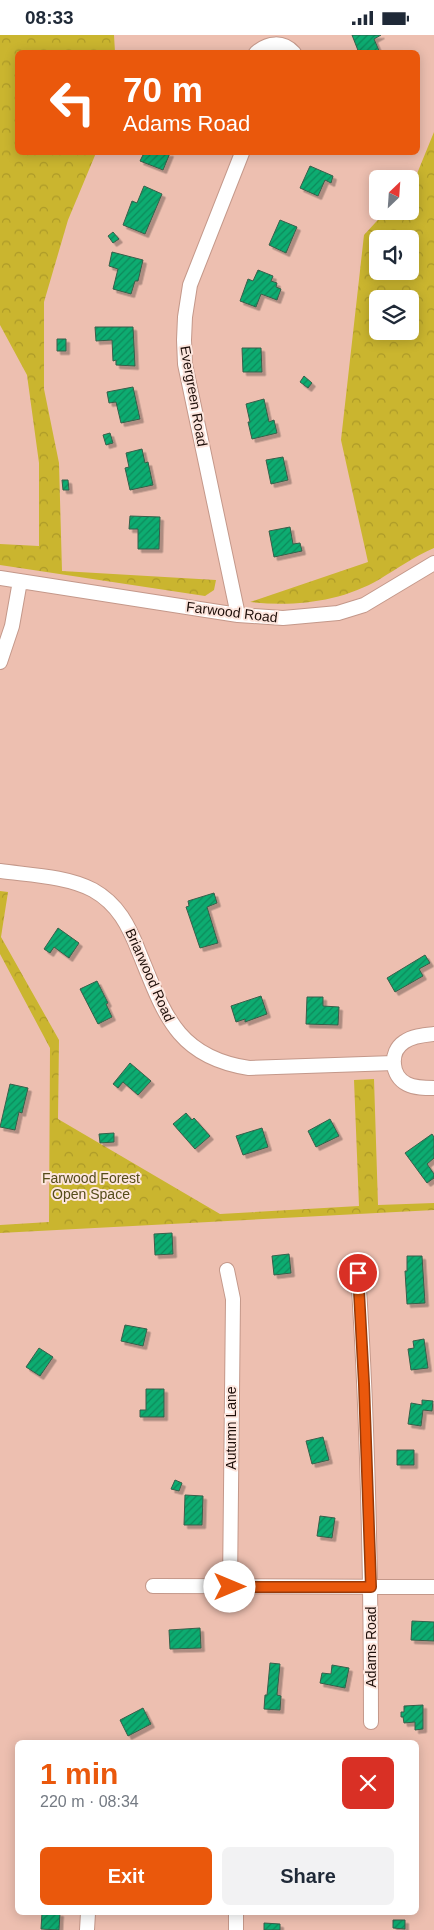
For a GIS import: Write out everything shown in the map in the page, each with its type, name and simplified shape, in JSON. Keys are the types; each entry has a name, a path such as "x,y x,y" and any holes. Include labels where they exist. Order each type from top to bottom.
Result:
{"street":[{"path":"260,50 265,46 275,44 284,46 290,50"},
{"name":"Evergreen Road","path":"238,615 185,364 184,340 185,317 190,285 241,155"},
{"name":"Farwood Road","path":"0,578 238,615 283,618 338,613 376,598 434,563"},
{"path":"0,662 12,626 20,581"},
{"name":"Briarwood Road","path":"0,871 71,881 93,890 112,904 132,933 166,1017 188,1043 216,1061 249,1069 394,1063"},
{"path":"434,1034 404,1041 397,1049 394,1063 398,1077 406,1083 417,1087 434,1088"},
{"name":"Autumn Lane","path":"227,1269 233,1299 230,1587"},
{"name":"Adams Road","path":"358,1273 371,1587 371,1722"},
{"path":"153,1586 434,1587"},
{"path":"87,1930 88,1915"},
{"path":"236,1915 236,1930"}],"green space":[{"path":"0,35 114,35 115,50 15,50 15,155 95,155 68,220 44,302 44,389 59,463 62,571 216,580 214,590 205,596 0,565 0,544 39,546 39,463 27,375 0,325"},
{"path":"434,132 434,548 413,558 365,587 333,598 283,604 250,602 368,562 341,440 364,235 378,220 419,220 418,170"},
{"name":"Farwood Forest Open Space","path":"0,891 8,892 1,937 59,1040 58,1119 220,1214 359,1206 354,1080 374,1079 378,1205 434,1203 434,1210 0,1233 0,1225 49,1222 50,1048 0,954"}],"building":[{"path":"352,35 381,35 374,39 379,50 358,50"},
{"path":"143,155 169,155 163,170 140,161"},
{"path":"310,166 333,176 331,183 325,180 318,196 300,188"},
{"path":"144,186 162,194 145,234 123,225 132,201 137,203"},
{"path":"280,220 297,227 286,253 269,245"},
{"path":"113,232 119,239 113,243 108,236"},
{"path":"112,252 143,260 138,281 135,281 131,294 113,289 118,269 109,266"},
{"path":"258,270 273,276 271,281 277,283 276,287 281,289 277,300 261,294 256,307 240,301 248,279 253,281"},
{"path":"95,327 133,327 135,366 116,365 116,360 113,361 112,340 96,341"},
{"path":"57,339 66,339 66,351 57,351"},
{"path":"242,348 261,348 262,372 243,372"},
{"path":"304,376 312,383 308,388 300,382"},
{"path":"133,387 140,419 121,423 116,402 109,403 107,392"},
{"path":"264,399 269,422 274,420 277,433 252,439 246,404"},
{"path":"110,433 113,443 106,445 103,435"},
{"path":"142,449 145,463 148,462 153,485 130,490 125,468 129,467 126,453"},
{"path":"283,457 288,480 271,484 266,460"},
{"path":"62,480 68,480 69,490 63,490"},
{"path":"130,516 160,517 159,549 138,549 138,529 129,529"},
{"path":"290,527 293,544 300,543 302,551 274,557 269,531"},
{"path":"214,893 217,903 207,907 218,943 200,948 186,907 189,906 188,901"},
{"path":"58,928 79,943 69,958 54,947 50,953 44,949"},
{"path":"425,955 430,963 419,969 423,976 395,992 387,978"},
{"path":"97,981 108,1003 106,1004 112,1017 98,1024 80,989"},
{"path":"261,996 267,1014 245,1022 245,1019 236,1022 231,1006"},
{"path":"307,997 323,997 323,1006 339,1007 338,1025 306,1024"},
{"path":"130,1063 151,1081 138,1095 123,1082 118,1088 113,1084"},
{"path":"10,1084 28,1088 22,1113 19,1112 15,1130 0,1127"},
{"path":"186,1113 192,1120 194,1118 210,1136 195,1149 173,1124"},
{"path":"330,1119 339,1136 316,1147 308,1131"},
{"path":"262,1128 268,1147 243,1155 236,1136"},
{"path":"114,1133 114,1142 100,1143 99,1134"},
{"path":"432,1134 434,1137 434,1158 427,1164 434,1174 434,1178 427,1183 405,1153"},
{"path":"172,1233 173,1254 155,1255 154,1234"},
{"path":"289,1254 291,1273 274,1275 272,1256"},
{"path":"407,1256 422,1256 425,1303 407,1304 405,1271 407,1271"},
{"path":"125,1325 147,1329 143,1346 121,1341"},
{"path":"424,1339 428,1368 411,1370 408,1349 414,1348 413,1341"},
{"path":"39,1348 53,1357 40,1376 26,1367"},
{"path":"146,1389 164,1389 164,1417 140,1417 140,1410 146,1410"},
{"path":"422,1400 433,1401 432,1411 423,1410 421,1426 408,1424 411,1403 422,1405"},
{"path":"323,1437 329,1460 312,1464 306,1441"},
{"path":"397,1450 414,1450 414,1465 397,1465"},
{"path":"175,1480 182,1483 179,1491 171,1489"},
{"path":"185,1495 203,1496 202,1525 184,1525"},
{"path":"320,1516 335,1518 332,1538 317,1536"},
{"path":"412,1621 434,1622 434,1641 411,1640"},
{"path":"200,1628 201,1648 170,1649 169,1630"},
{"path":"270,1663 280,1664 277,1695 281,1696 280,1710 264,1709"},
{"path":"332,1665 349,1668 345,1688 320,1683 322,1673 331,1674"},
{"path":"423,1705 423,1729 415,1730 415,1722 404,1723 401,1712 404,1712 404,1706"},
{"path":"143,1708 151,1724 128,1736 120,1720"},
{"path":"42,1915 60,1915 59,1930 41,1929"},
{"path":"393,1920 405,1920 405,1929 393,1928"},
{"path":"264,1923 280,1924 280,1930 264,1930"}],"route":[{"path":"230,1587 371,1587 358,1273"}]}
